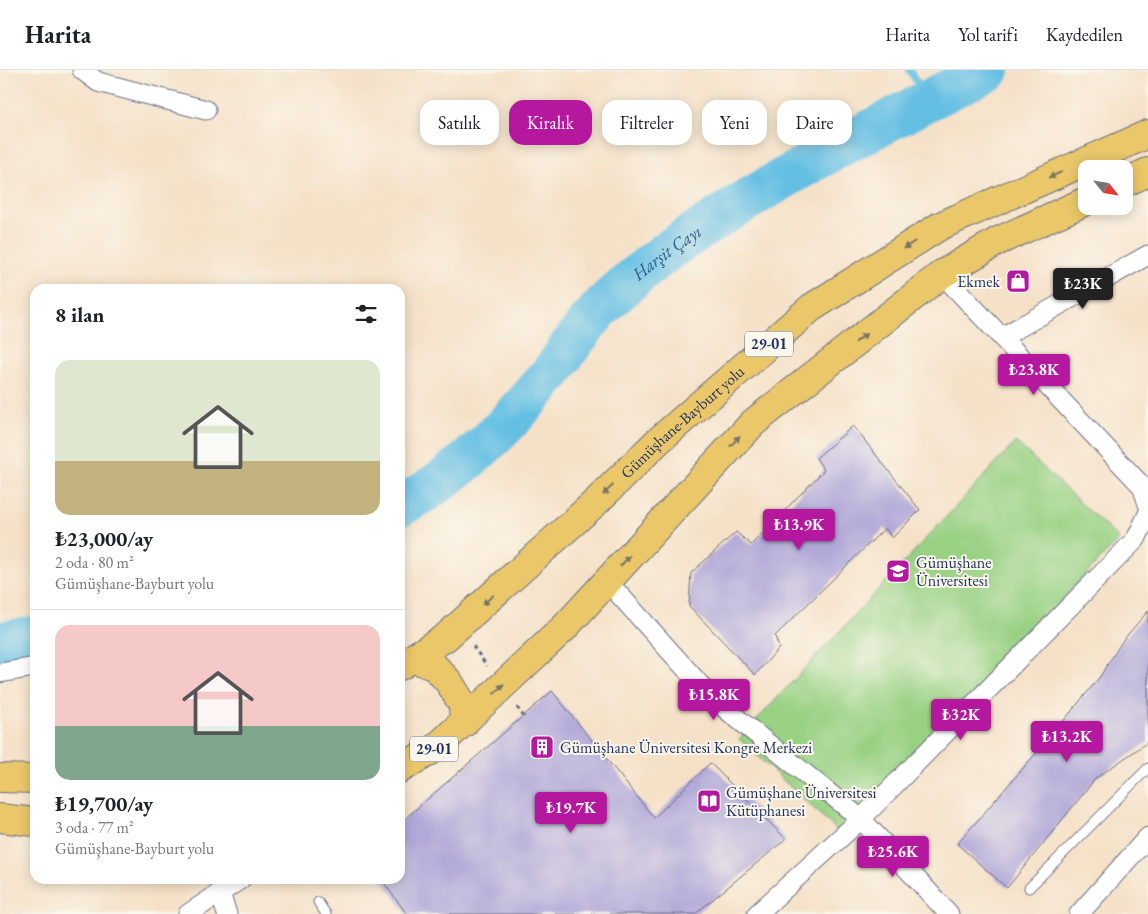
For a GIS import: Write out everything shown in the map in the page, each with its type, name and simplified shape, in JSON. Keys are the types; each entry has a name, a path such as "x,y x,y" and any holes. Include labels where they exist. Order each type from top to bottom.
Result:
{"main road":[{"name":"Gümüşhane-Bayburt yolu","path":"407,662 446,637 459,626 596,502 657,442 811,308 940,226 1148,134"},
{"path":"1133,179 1148,172"},
{"name":"29-01","path":"405,766 438,747 565,627 752,423 942,274 998,241 1078,205"},
{"path":"407,662 435,668 449,682 463,705 464,723"},
{"path":"0,778 30,779"},
{"path":"0,818 30,821"}],"street":[{"path":"82,70 98,82 206,110"},
{"path":"1002,337 1148,255"},
{"path":"942,274 1142,486 1148,504"},
{"path":"757,914 861,819 1136,539 1148,514"},
{"path":"607,581 712,698 861,819 949,914"},
{"path":"0,673 30,668"},
{"path":"1079,914 1148,836"},
{"path":"189,914 234,884"},
{"path":"220,893 227,914"}],"lane":[{"path":"1029,888 1148,768"},
{"path":"318,902 326,914"}],"path":[{"path":"459,626 526,720"}],"green space":[{"path":"1016,442 1119,539 842,835 739,739"}],"building":[{"path":"853,426 920,510 892,538 885,528 775,636 779,648 755,675 689,606 691,573 736,532 751,545 824,470 816,458"},
{"path":"1148,611 1148,742 1096,778 1007,888 957,844 1099,678 1123,640"},
{"name":"Gümüşhane Üniversitesi Kongre Merkezi","path":"552,691 654,818 710,763 786,839 695,914 407,914 385,884 405,884 405,819"}],"waterway":[{"path":"909,70 929,100"},
{"name":"Harşit Çayı","path":"405,503 464,464 483,447 536,392 599,310 621,289 668,251 724,214 831,151 989,70"},
{"name":"Harşit Çayı","path":"0,642 30,638"}],"place":[{"name":"Ekmek","path":"1018,281"},
{"name":"Gümüşhane Üniversitesi","path":"898,571"},
{"name":"Gümüşhane Üniversitesi Kongre Merkezi","path":"542,747"},
{"name":"Gümüşhane Üniversitesi Kütüphanesi","path":"709,801"}]}
